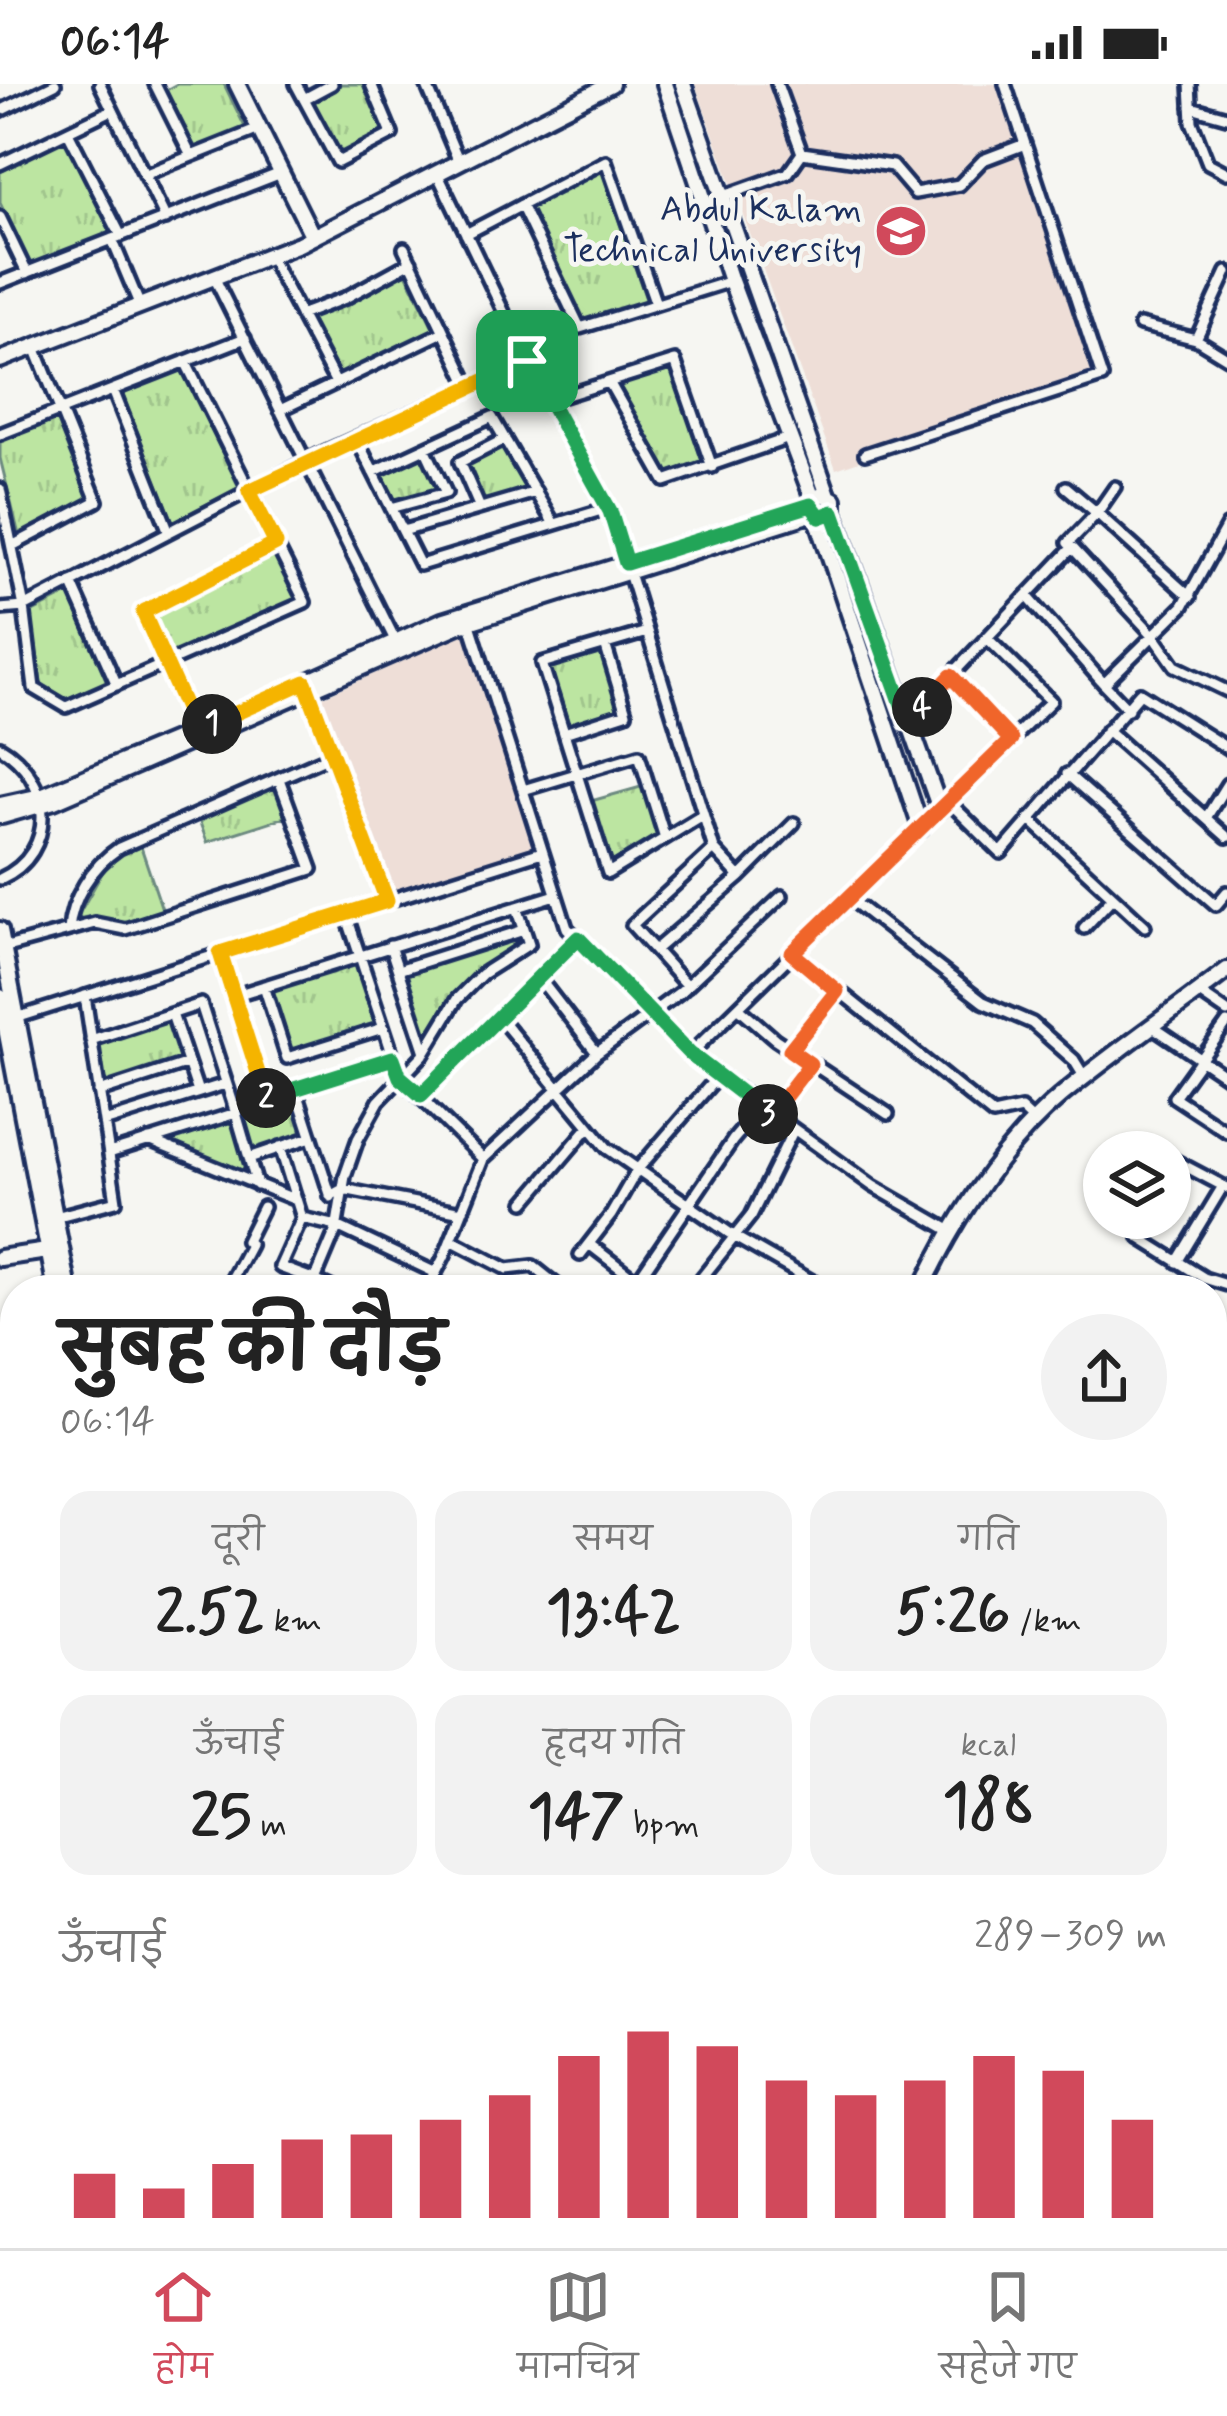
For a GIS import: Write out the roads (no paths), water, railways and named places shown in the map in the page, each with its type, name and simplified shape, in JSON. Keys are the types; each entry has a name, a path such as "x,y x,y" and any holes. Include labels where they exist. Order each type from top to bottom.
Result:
{"street":[{"path":"100,84 166,219"},
{"path":"237,84 313,237"},
{"path":"296,84 338,162 392,134 370,84"},
{"path":"304,99 332,84"},
{"path":"426,84 460,162"},
{"path":"0,360 313,237 460,162 582,91 611,84"},
{"path":"665,84 789,439 816,506 824,518 833,512 908,721 944,805 1001,853 1140,694 1227,748"},
{"path":"683,84 921,828"},
{"path":"777,84 802,153"},
{"path":"865,454 1102,377 1005,84"},
{"path":"1190,84 1192,122 1208,164 1227,173"},
{"path":"0,111 50,85"},
{"path":"159,85 191,156"},
{"path":"1191,107 1227,117"},
{"path":"0,164 112,110"},
{"path":"144,176 259,129"},
{"path":"68,132 116,238 140,306"},
{"path":"802,153 892,166 915,193 959,185 983,160 1024,144"},
{"path":"721,197 788,173 802,153"},
{"path":"466,234 606,161 656,304"},
{"path":"0,283 281,173"},
{"path":"437,173 527,361 608,508 714,849 740,877"},
{"path":"520,206 580,328 731,281"},
{"path":"0,218 27,273"},
{"path":"404,248 470,387"},
{"path":"269,255 336,383"},
{"path":"301,315 345,298 411,262"},
{"path":"1196,339 1227,272"},
{"path":"214,277 396,642"},
{"path":"1140,325 1196,339 1227,358"},
{"path":"280,410 442,332"},
{"path":"0,434 244,338"},
{"path":"12,546 97,501 35,347"},
{"path":"0,489 24,607 34,688 66,707 305,602 185,361"},
{"path":"0,609 24,607 306,461 527,361"},
{"path":"548,401 675,361 712,467"},
{"path":"608,382 665,481 789,439"},
{"path":"113,390 170,532"},
{"path":"373,472 492,417 554,524"},
{"path":"356,438 420,565 608,508"},
{"path":"480,508 460,462 505,439"},
{"path":"391,508 446,493 425,448"},
{"path":"1066,487 1190,597"},
{"path":"1115,487 1067,543 1070,550 1154,636 1175,665 1224,689 1227,673"},
{"path":"403,531 536,492"},
{"path":"42,800 307,687 396,642 816,506"},
{"path":"1104,684 1190,597 1221,548 1227,526"},
{"path":"196,731 143,612 276,544"},
{"path":"908,721 1070,550"},
{"path":"71,582 117,685"},
{"path":"1028,596 1128,709"},
{"path":"1,812 42,800 468,617"},
{"path":"468,617 567,928 690,1054 873,1186 952,1232"},
{"path":"646,632 542,663 608,873 703,815"},
{"path":"690,1054 1051,701 987,638"},
{"path":"564,733 626,712 605,644"},
{"path":"951,676 1011,740"},
{"path":"307,687 387,901"},
{"path":"1107,730 1227,837"},
{"path":"0,747 29,770 42,800 39,839 29,856 0,879"},
{"path":"69,930 70,909 102,859 118,848 332,755"},
{"path":"523,790 639,755 665,838"},
{"path":"1067,774 1227,915"},
{"path":"4,948 95,923 124,928 312,869 278,779"},
{"path":"1206,818 1227,784"},
{"path":"1029,819 1144,926"},
{"path":"655,950 794,824"},
{"path":"687,986 632,925 714,849"},
{"path":"11,1019 542,851"},
{"path":"1216,905 1227,892"},
{"path":"233,996 556,895"},
{"path":"435,1275 483,1159 597,1053 687,986 782,896"},
{"path":"849,898 983,1001 1032,1023 1074,1060 1085,1078"},
{"path":"1084,928 1112,898"},
{"path":"336,1199 358,1139 379,1101 425,1052 458,999 482,974 529,944 517,907"},
{"path":"346,914 400,1077 483,1159"},
{"path":"0,930 11,1019 64,1275"},
{"path":"398,970 524,930"},
{"path":"421,1095 578,938"},
{"path":"390,946 425,1052"},
{"path":"220,953 265,1098"},
{"path":"792,953 993,1115 1021,1109 1035,1121"},
{"path":"933,1275 952,1232 989,1176 1035,1121 1227,970"},
{"path":"539,978 597,1053"},
{"path":"264,986 287,1058 383,1028"},
{"path":"790,1050 837,991"},
{"path":"1198,992 1227,1012"},
{"path":"49,1219 116,1201 85,996"},
{"path":"0,997 11,1019 6,1057 49,1219"},
{"path":"92,1040 201,1004 257,1185"},
{"path":"738,1007 790,1050 888,1114"},
{"path":"172,1014 198,1092"},
{"path":"499,1017 587,1129 735,1237 802,1275"},
{"path":"1227,1023 1174,1097 1227,1132"},
{"path":"1153,1027 1227,1077"},
{"path":"109,1153 393,1058"},
{"path":"99,1092 188,1063"},
{"path":"770,1116 810,1064"},
{"path":"580,1255 638,1170 718,1076"},
{"path":"104,1122 225,1084"},
{"path":"296,1089 336,1199 337,1226 317,1275"},
{"path":"641,1275 760,1108"},
{"path":"525,1202 587,1129"},
{"path":"704,1275 751,1216 793,1131"},
{"path":"249,1158 311,1137"},
{"path":"149,1140 296,1200"},
{"path":"280,1147 302,1218 280,1267 302,1275"},
{"path":"1178,1262 1225,1187 1191,1169"},
{"path":"343,1189 462,1212"},
{"path":"234,1275 263,1207"},
{"path":"302,1218 337,1226 422,1275"},
{"path":"1142,1239 1199,1275"},
{"path":"451,1240 506,1269 532,1266 543,1275"},
{"path":"589,1244 623,1275"},
{"path":"0,1258 55,1250"},
{"path":"55,1250 56,1275"}],"place":[{"name":"Abdul Kalam Technical University","path":"901,231"}]}
